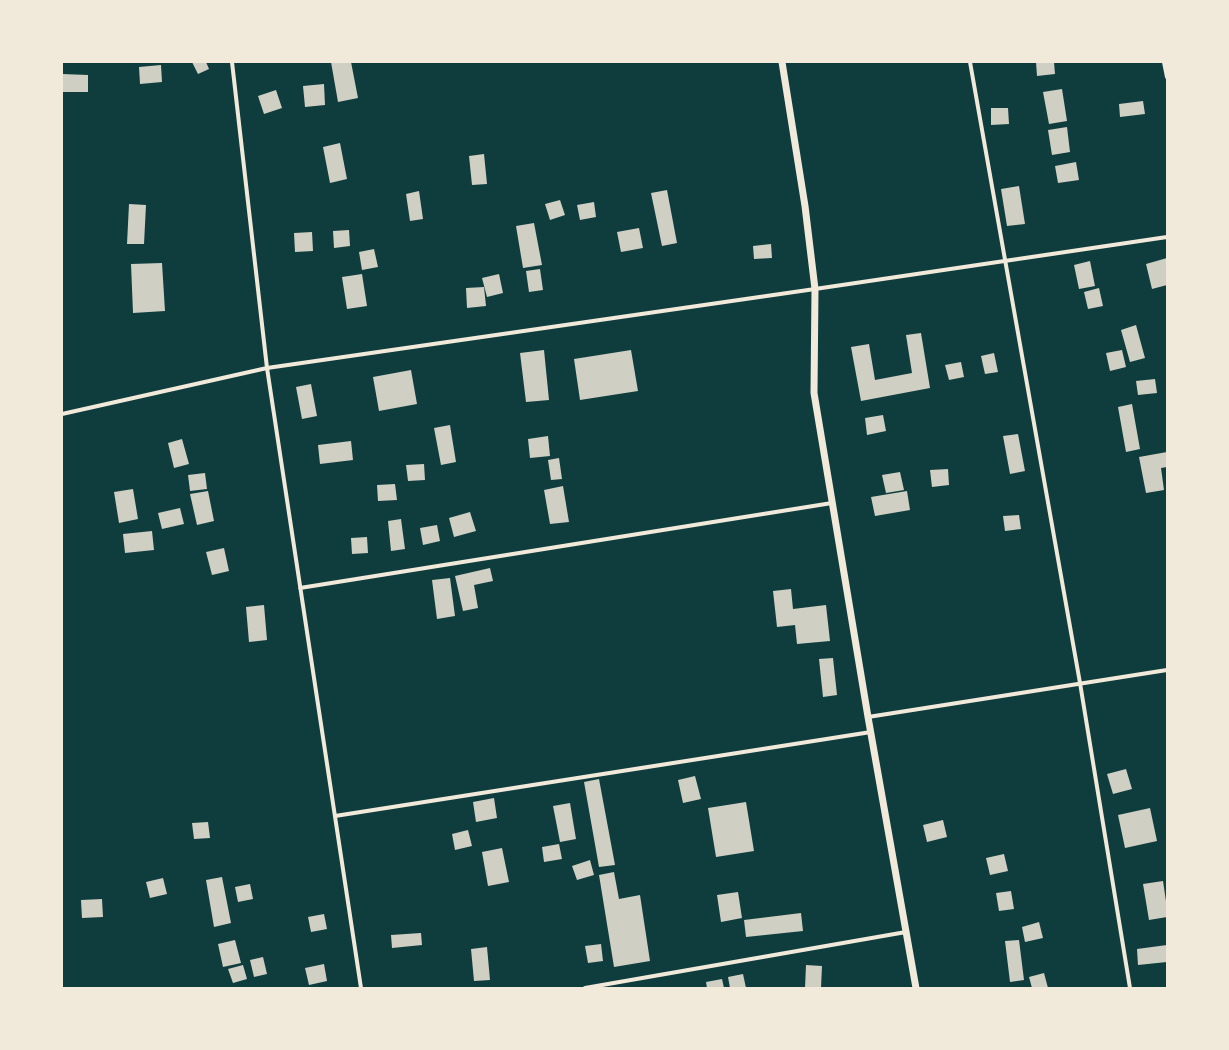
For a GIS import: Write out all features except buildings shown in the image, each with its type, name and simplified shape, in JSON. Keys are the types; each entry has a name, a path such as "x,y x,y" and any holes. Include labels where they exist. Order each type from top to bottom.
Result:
{"street":[{"path":"232,62 267,368 361,988"},
{"path":"782,62 806,206 815,289 814,393 868,717 916,988"},
{"path":"970,62 1080,683 1130,988"},
{"path":"1164,62 1167,77"},
{"path":"62,414 267,368 1167,237"},
{"path":"300,588 832,503"},
{"path":"868,717 1167,670"},
{"path":"335,816 871,732"},
{"path":"586,988 906,932"}]}
